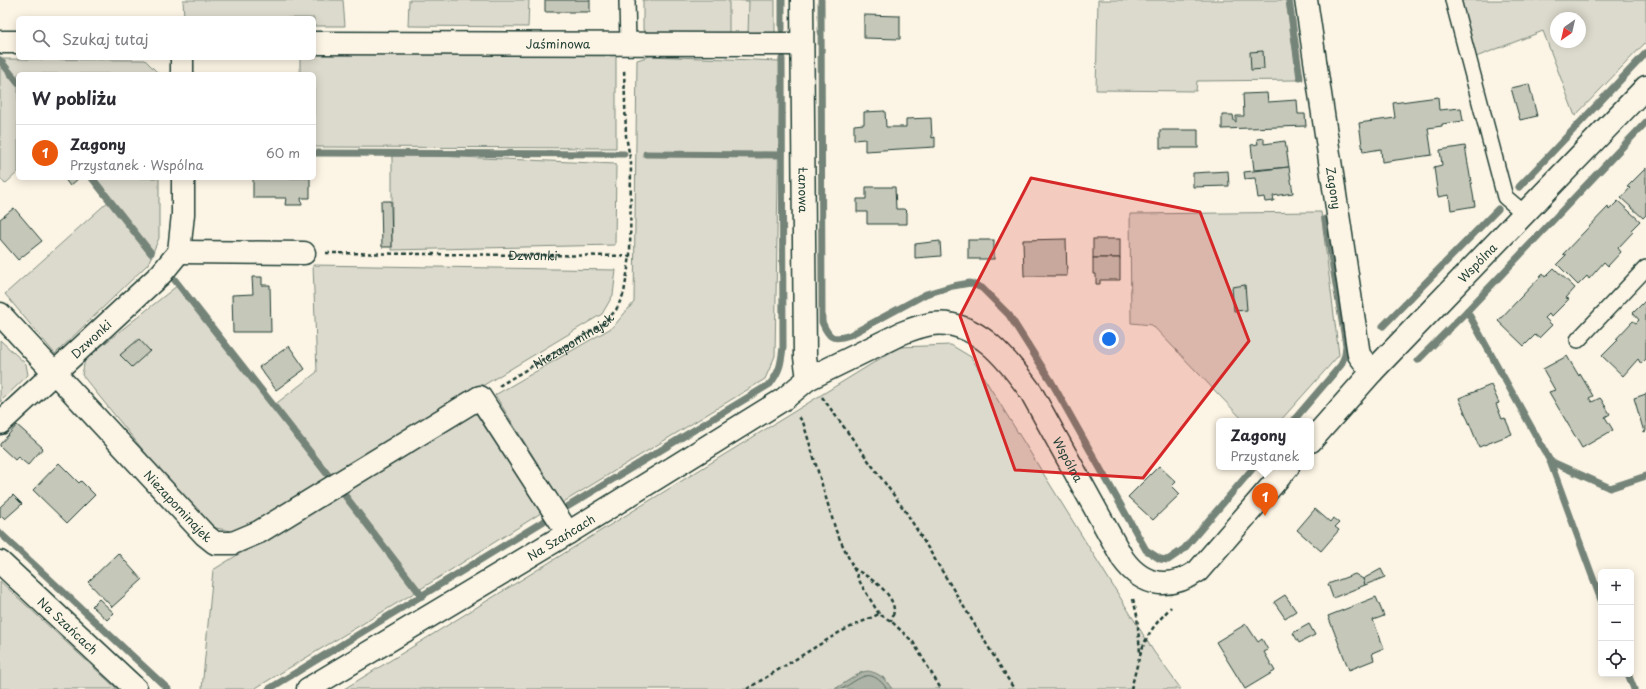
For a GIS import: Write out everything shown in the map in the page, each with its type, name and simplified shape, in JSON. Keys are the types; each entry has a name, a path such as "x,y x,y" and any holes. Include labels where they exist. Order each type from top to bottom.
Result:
{"street":[{"name":"Łanowa","path":"802,0 805,357 808,379"},
{"name":"Zagony","path":"1306,0 1359,355 1372,372"},
{"path":"0,42 16,42"},
{"name":"Jaśminowa","path":"316,43 802,44"},
{"path":"182,60 182,72"},
{"name":"Wspólna","path":"1314,438 1372,372 1646,87"},
{"path":"183,180 183,214 179,252 304,253"},
{"name":"Dzwonki","path":"0,423 161,274 179,252"},
{"name":"Niezapominajek","path":"0,314 204,535 215,543 233,543 259,532 480,397"},
{"name":"Wspólna","path":"808,379 917,327 933,324 944,324 961,327 973,333 990,344 1008,362 1031,392 1128,567 1138,576 1149,581 1162,584 1181,580 1198,571 1285,470"},
{"name":"Na Szańcach","path":"308,689 568,533 784,399 808,379"},
{"path":"480,397 568,533"},
{"name":"Na Szańcach","path":"0,562 136,689"}],"lane":[{"path":"627,0 628,44"},
{"path":"1453,0 1505,197 1525,214"},
{"path":"1578,340 1646,268"}],"path":[{"path":"628,44 623,74 626,136 631,163 630,256"},
{"name":"Dzwonki","path":"304,253 630,256"},
{"name":"Niezapominajek","path":"480,397 604,323 616,310 624,293 630,256"},
{"path":"808,379 906,512 1014,689"},
{"path":"784,399 803,422 836,531 853,568 879,614 913,642 941,689"},
{"path":"853,568 881,587 892,601 894,611 890,622"},
{"path":"1132,594 1137,615 1140,654"},
{"path":"1131,689 1140,654 1148,635 1157,622 1172,606"},
{"path":"747,689 840,632 879,614"}],"highlighted area":[{"path":"1031,178 1200,212 1249,341 1143,478 1015,470 960,316"}],"shaded area":[{"path":"183,0 343,0 345,26 316,26 316,16 184,16"},
{"path":"409,0 529,0 528,27 408,26"},
{"path":"643,0 729,0 729,36 661,38 643,30"},
{"path":"729,0 749,0 748,36 729,36"},
{"path":"729,0 775,0 775,35 748,36 749,1"},
{"path":"1098,0 1286,0 1298,80 1197,81 1196,91 1096,90"},
{"path":"1461,0 1646,0 1646,42 1575,116 1543,31 1476,57"},
{"path":"316,52 616,53 616,148 316,147 316,72 300,72 300,60 316,60"},
{"path":"650,56 780,61 775,356 765,379 562,503 495,395 613,327 634,302 637,60"},
{"path":"0,59 145,60 157,72 16,72 16,174 5,184 0,178"},
{"path":"392,154 616,164 615,245 392,250"},
{"path":"97,180 159,180 159,238 148,264 55,354 5,294 111,199"},
{"path":"1321,212 1339,355 1283,418 1241,418 1152,325 1131,323 1130,214"},
{"path":"313,265 616,270 613,295 602,314 336,474 242,533 216,528 191,509 82,375 85,359 178,285 273,406 317,372"},
{"path":"0,340 26,364 28,375 0,402"},
{"path":"951,345 971,357 1154,652 1181,689 892,689 883,677 862,672 835,689 344,689 899,347"},
{"path":"473,409 541,513 419,590 254,689 202,689 213,570"},
{"path":"0,581 117,689 0,689"}],"water":[{"path":"868,671 876,673 882,677 892,689 835,689 862,672"}],"building":[{"path":"545,0 590,0 590,12 545,12"},
{"path":"864,15 900,16 900,39 864,38"},
{"path":"1263,51 1264,69 1251,70 1250,52"},
{"path":"1529,84 1537,116 1520,120 1511,88"},
{"path":"1267,93 1268,102 1297,100 1298,114 1305,114 1306,126 1222,129 1222,115 1233,115 1234,121 1236,122 1236,116 1244,116 1243,94"},
{"path":"1438,97 1439,110 1461,108 1463,121 1428,128 1432,155 1382,162 1381,149 1363,152 1359,123 1395,118 1393,103"},
{"path":"885,111 886,127 906,127 906,119 931,118 932,138 935,137 935,147 865,151 865,139 854,140 854,125 864,124 864,112"},
{"path":"1160,130 1198,130 1198,148 1160,148"},
{"path":"1264,138 1264,144 1285,141 1289,167 1254,170 1251,145 1258,144 1257,139"},
{"path":"1465,146 1475,206 1451,210 1449,195 1438,197 1434,167 1442,165 1440,150"},
{"path":"1289,167 1293,193 1273,196 1274,201 1265,202 1264,197 1258,198 1255,178 1245,179 1244,172"},
{"path":"1646,168 1646,215 1643,218 1621,198 1630,188 1627,187"},
{"path":"1228,171 1229,186 1193,187 1193,173"},
{"path":"66,180 77,180 70,186"},
{"path":"253,180 310,180 310,198 301,198 302,205 285,205 286,198 253,198"},
{"path":"866,187 895,187 896,209 904,209 907,212 907,224 867,224 867,212 857,212 857,199 866,199"},
{"path":"381,201 391,201 392,247 382,247"},
{"path":"1618,201 1640,221 1631,230 1633,232 1618,248 1621,252 1608,266 1604,262 1589,279 1587,276 1578,285 1557,264 1566,255 1563,254 1608,207 1609,210"},
{"path":"14,208 42,241 18,260 0,239 0,219"},
{"path":"1066,239 1067,276 1024,276 1023,240"},
{"path":"1093,239 1120,239 1120,258 1093,258"},
{"path":"968,240 994,240 994,259 968,259"},
{"path":"940,241 941,256 915,258 915,244"},
{"path":"1093,258 1120,258 1120,280 1100,280 1100,284 1096,284 1096,274 1093,274"},
{"path":"1554,268 1575,288 1566,298 1569,299 1551,317 1549,314 1545,318 1552,325 1539,338 1535,335 1524,346 1498,321 1543,274 1545,277"},
{"path":"252,277 262,277 262,285 270,285 271,332 233,332 232,295 253,294"},
{"path":"1245,285 1247,310 1234,311 1232,287"},
{"path":"1646,300 1646,359 1641,364 1638,359 1623,376 1602,356 1618,340 1616,339 1633,321 1636,323 1639,320 1633,313"},
{"path":"139,339 150,351 132,367 120,355"},
{"path":"289,346 305,369 276,390 259,367"},
{"path":"1567,356 1593,396 1589,398 1592,402 1600,398 1601,399 1610,414 1605,417 1613,430 1582,448 1549,392 1555,390 1543,369"},
{"path":"1491,385 1499,403 1496,404 1502,419 1505,418 1512,434 1479,447 1459,398"},
{"path":"1646,394 1646,431 1644,432 1634,398"},
{"path":"17,425 43,448 28,465 18,457 15,460 0,446 0,444"},
{"path":"59,463 79,483 81,481 95,495 67,523 33,490"},
{"path":"1159,466 1176,482 1172,486 1180,494 1153,520 1128,497"},
{"path":"13,495 22,504 5,519 2,516 0,518 0,507"},
{"path":"1315,509 1330,522 1333,518 1339,523 1335,527 1339,530 1321,551 1297,530"},
{"path":"118,553 142,580 112,607 88,582"},
{"path":"1381,569 1385,577 1365,585 1363,579"},
{"path":"1355,574 1363,579 1365,585 1333,598 1328,584"},
{"path":"1285,595 1296,611 1285,618 1274,602"},
{"path":"1376,597 1384,616 1373,620 1384,648 1372,653 1374,660 1349,670 1328,616"},
{"path":"99,599 114,613 107,620 92,606"},
{"path":"1246,624 1258,642 1262,639 1268,650 1264,652 1275,671 1245,689 1216,642"},
{"path":"1309,624 1315,635 1299,643 1293,633"}],"waterway":[{"path":"782,0 782,29"},
{"path":"821,0 822,322 829,335 835,338 850,335 926,294 953,286 970,283 982,288 1009,315 1051,381 1146,550 1160,559 1168,560 1184,549 1251,470"},
{"path":"1289,0 1300,78"},
{"path":"1519,187 1646,53"},
{"path":"567,507 770,384 778,371 781,363 783,347 782,59"},
{"path":"0,60 16,80"},
{"path":"1598,592 1550,461 1467,311 1646,122"},
{"path":"316,153 624,154"},
{"path":"646,154 782,155"},
{"path":"94,180 151,253"},
{"path":"1383,326 1498,209"},
{"path":"1296,418 1341,365 1345,355 1346,345 1325,219"},
{"path":"174,279 328,475"},
{"path":"1418,360 1467,311"},
{"path":"1550,461 1610,488 1646,476"},
{"path":"343,493 422,596"},
{"path":"269,689 544,521"},
{"path":"0,533 168,689"},
{"path":"1629,677 1634,689"}],"place":[{"name":"Zagony","path":"1265,516"}]}
